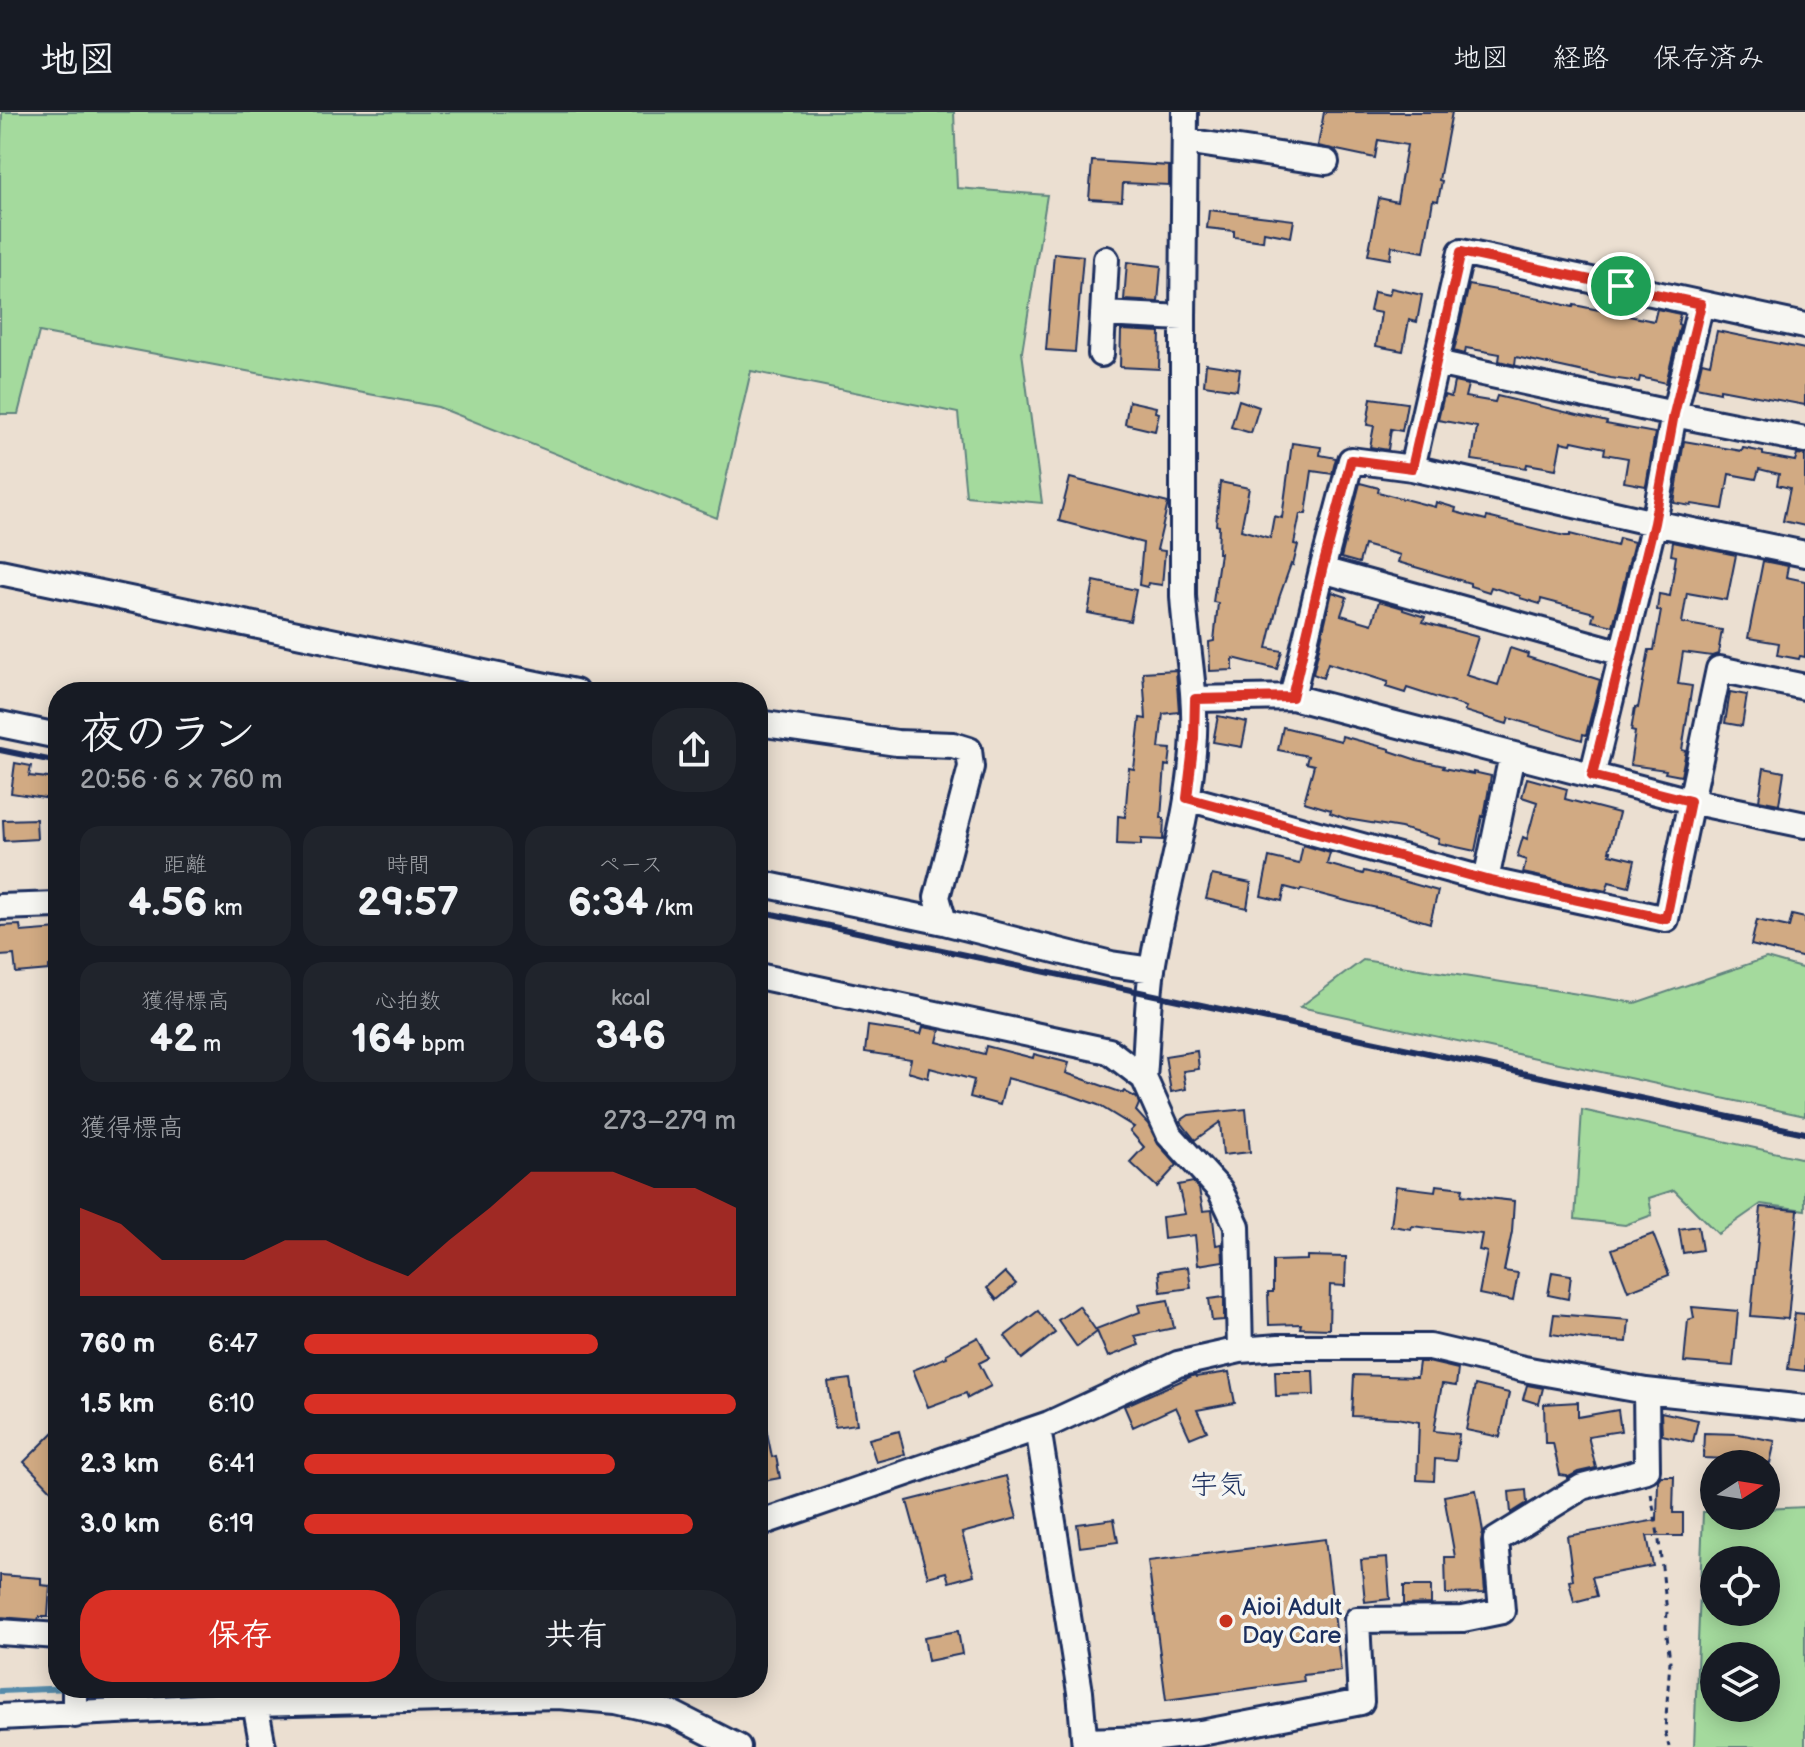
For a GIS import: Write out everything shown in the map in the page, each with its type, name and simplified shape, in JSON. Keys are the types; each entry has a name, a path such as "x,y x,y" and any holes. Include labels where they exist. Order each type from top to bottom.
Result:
{"street":[{"path":"1185,112 1183,596 1195,699 1194,739 1187,798 1152,970 1144,1078 1169,1134 1220,1190 1237,1226 1240,1350"},
{"path":"1185,141 1326,162"},
{"path":"1412,468 1461,252 1805,326"},
{"path":"1101,354 1106,259"},
{"path":"1592,776 1654,523 1674,414 1701,304"},
{"path":"1103,314 1183,318"},
{"path":"1436,363 1805,440"},
{"path":"1292,697 1351,460 1412,468 1805,554"},
{"path":"1322,570 1622,653"},
{"path":"0,572 527,682"},
{"path":"1187,798 1486,880 1666,919 1719,669 1805,687"},
{"path":"1195,699 1292,697 1690,801 1805,825"},
{"path":"0,724 48,734"},
{"path":"768,724 897,743 953,745 969,750 971,767 937,897 944,922"},
{"path":"1486,880 1512,755"},
{"path":"768,885 944,922 1111,964 1152,970"},
{"path":"0,907 48,905"},
{"path":"768,978 1109,1051 1144,1078"},
{"path":"768,1521 1038,1428 1178,1364 1240,1350 1430,1347 1524,1369 1646,1391 1805,1408"},
{"path":"1038,1428 1080,1692 1085,1744 1201,1733 1361,1702 1357,1620 1463,1619 1502,1611 1496,1540 1582,1487 1647,1470 1646,1391"},
{"path":"0,1632 48,1635"},
{"path":"75,1698 75,1715"},
{"path":"0,1717 368,1698"},
{"path":"581,1698 616,1701 673,1714 738,1747"},
{"path":"255,1704 263,1747"}],"path":[{"path":"1647,1470 1667,1612 1670,1661 1665,1731 1669,1747"}],"green space":[{"path":"2,112 954,112 957,188 1047,195 1022,352 1042,503 966,496 958,413 751,371 717,518 438,407 39,332 18,414 0,414"},
{"path":"1766,958 1805,969 1805,1116 1300,1007 1363,960 1635,1003"},
{"path":"1582,1110 1805,1159 1805,1210 1761,1204 1718,1234 1674,1190 1649,1198 1652,1215 1625,1225 1575,1219"},
{"path":"1805,1507 1805,1747 1694,1747 1700,1590 1700,1626 1780,1626 1780,1546 1702,1546 1702,1530 1780,1530 1780,1508"}],"building":[{"path":"1324,112 1452,112 1438,201 1433,200 1424,252 1392,246 1390,259 1368,255 1379,198 1397,202 1407,145 1378,140 1375,158 1318,146"},
{"path":"1092,161 1169,166 1169,185 1123,183 1122,201 1089,199"},
{"path":"1209,210 1294,220 1291,237 1264,232 1263,241 1234,237 1234,231 1207,228"},
{"path":"1054,253 1083,256 1075,352 1046,350"},
{"path":"1127,262 1161,266 1158,302 1124,300"},
{"path":"1469,285 1573,307 1604,311 1604,306 1624,309 1623,315 1654,321 1657,309 1680,314 1666,383 1640,377 1639,382 1611,378 1516,357 1515,365 1499,361 1500,354 1466,348 1465,354 1454,351"},
{"path":"1391,288 1422,295 1417,322 1409,320 1403,351 1376,346 1381,313 1370,311 1374,292 1389,295"},
{"path":"1121,330 1160,332 1159,369 1120,367"},
{"path":"1717,331 1805,349 1805,405 1696,387 1702,362 1710,364"},
{"path":"1206,364 1240,369 1237,390 1204,385"},
{"path":"1454,382 1468,385 1465,397 1495,402 1497,396 1606,424 1655,433 1646,486 1624,482 1628,458 1604,454 1605,448 1572,441 1571,444 1561,442 1556,469 1472,460 1477,427 1438,420 1444,395 1451,397"},
{"path":"1371,398 1407,403 1402,431 1391,429 1388,450 1370,447 1374,426 1367,425"},
{"path":"1239,400 1259,407 1251,433 1231,427"},
{"path":"1129,401 1156,407 1155,412 1159,413 1155,431 1125,424"},
{"path":"1684,441 1742,451 1743,448 1795,461 1797,454 1805,455 1805,526 1783,521 1790,488 1777,485 1779,474 1759,469 1756,479 1729,474 1723,509 1674,503"},
{"path":"1292,443 1321,447 1320,455 1336,458 1332,474 1312,471 1306,514 1300,514 1294,544 1298,545 1279,598 1267,648 1282,651 1277,669 1233,658 1233,670 1210,671 1209,642 1214,641 1218,603 1213,602 1220,553 1219,526 1216,525 1220,482 1249,488 1241,530 1270,538 1274,516 1282,518"},
{"path":"1070,478 1168,503 1157,550 1165,551 1162,585 1139,585 1143,543 1059,521"},
{"path":"1360,483 1379,488 1378,492 1435,507 1436,502 1456,508 1455,512 1486,520 1487,517 1617,546 1619,538 1634,542 1613,626 1592,621 1594,613 1541,599 1540,604 1491,587 1489,592 1470,586 1470,583 1398,562 1400,555 1364,545 1359,563 1341,558"},
{"path":"1673,542 1736,555 1727,600 1687,593 1682,623 1722,630 1718,654 1683,652 1678,684 1692,686 1681,776 1665,773 1666,770 1630,765 1635,707 1638,708 1649,650 1654,650 1661,611 1657,610 1659,594 1670,596 1676,556 1671,555"},
{"path":"1763,561 1788,566 1786,577 1805,581 1805,657 1800,656 1799,659 1777,655 1779,643 1748,638"},
{"path":"1094,581 1136,590 1130,621 1088,613"},
{"path":"1332,592 1347,597 1341,615 1372,624 1379,601 1425,617 1423,622 1478,637 1466,675 1498,685 1510,648 1528,654 1527,657 1600,680 1586,735 1583,734 1582,740 1509,718 1507,724 1407,688 1405,693 1386,687 1388,682 1328,663 1323,678 1313,674"},
{"path":"1176,670 1179,712 1163,714 1159,748 1171,749 1169,766 1165,765 1161,818 1164,818 1163,840 1141,839 1141,845 1117,844 1118,816 1125,817 1129,768 1134,769 1140,718 1146,719 1143,672"},
{"path":"1730,692 1747,695 1742,726 1725,723"},
{"path":"1218,716 1247,722 1242,747 1213,742"},
{"path":"1283,727 1341,741 1342,736 1443,768 1491,776 1475,851 1438,843 1439,839 1401,828 1347,819 1330,813 1331,810 1304,802 1314,765 1306,763 1308,756 1278,750"},
{"path":"15,763 31,766 29,776 48,778 48,799 11,793"},
{"path":"1764,768 1784,772 1779,804 1759,800"},
{"path":"1527,778 1567,789 1565,799 1619,813 1609,851 1610,854 1635,860 1629,887 1609,882 1606,891 1523,873 1526,860 1517,857 1523,837 1527,839 1537,802 1522,797"},
{"path":"36,819 37,839 4,841 3,820"},
{"path":"1303,845 1330,853 1327,864 1438,891 1430,923 1301,889 1285,887 1282,901 1261,896 1269,857 1299,864"},
{"path":"1212,875 1251,883 1247,908 1206,899"},
{"path":"1792,915 1805,918 1805,958 1751,945 1757,920 1789,927"},
{"path":"20,925 21,932 48,930 48,970 16,973 14,955 0,956 0,926"},
{"path":"868,1026 921,1034 923,1027 940,1030 937,1042 984,1054 986,1046 1069,1063 1066,1073 1137,1098 1139,1104 1136,1111 1148,1124 1158,1144 1177,1165 1157,1187 1130,1162 1144,1147 1130,1131 1134,1127 1098,1105 1007,1078 1000,1105 970,1097 974,1080 930,1068 928,1078 908,1072 911,1059 865,1052"},
{"path":"1197,1051 1199,1069 1183,1071 1186,1089 1171,1092 1165,1056"},
{"path":"1246,1109 1250,1152 1223,1155 1220,1122 1195,1140 1180,1121 1189,1115"},
{"path":"1193,1182 1199,1189 1203,1211 1212,1210 1216,1245 1222,1244 1223,1261 1198,1265 1195,1235 1164,1239 1162,1217 1185,1214 1178,1185"},
{"path":"1436,1185 1463,1188 1462,1195 1514,1201 1512,1232 1504,1271 1518,1273 1513,1301 1479,1294 1487,1252 1479,1250 1482,1234 1391,1226 1396,1186 1435,1191"},
{"path":"1761,1207 1798,1210 1788,1319 1751,1316"},
{"path":"1698,1226 1702,1250 1683,1253 1679,1229"},
{"path":"1653,1234 1669,1275 1628,1291 1612,1249"},
{"path":"1307,1256 1346,1257 1345,1286 1330,1285 1329,1329 1300,1328 1301,1324 1269,1325 1268,1292 1273,1292 1273,1261 1307,1260"},
{"path":"1188,1267 1191,1288 1161,1292 1159,1271"},
{"path":"1005,1272 1016,1284 997,1300 987,1288"},
{"path":"1552,1272 1571,1275 1568,1299 1548,1295"},
{"path":"1224,1297 1224,1320 1212,1321 1209,1299"},
{"path":"1168,1300 1174,1328 1135,1336 1139,1345 1108,1357 1096,1329 1140,1312 1138,1305"},
{"path":"1079,1306 1097,1332 1077,1347 1058,1320"},
{"path":"1692,1307 1738,1311 1733,1366 1684,1362 1688,1320 1694,1318"},
{"path":"1038,1311 1055,1333 1022,1359 1005,1336"},
{"path":"1795,1313 1805,1314 1805,1371 1788,1369"},
{"path":"1554,1314 1629,1320 1627,1342 1551,1334"},
{"path":"978,1337 989,1358 979,1363 991,1386 968,1398 966,1393 928,1407 913,1370 947,1357 946,1354"},
{"path":"1419,1362 1458,1369 1456,1386 1442,1384 1434,1431 1459,1434 1456,1461 1435,1459 1434,1481 1417,1480 1419,1422 1352,1416 1354,1375 1417,1377"},
{"path":"1275,1371 1313,1371 1314,1395 1276,1396"},
{"path":"1229,1372 1235,1403 1197,1410 1207,1431 1190,1438 1176,1407 1133,1427 1124,1406 1195,1375"},
{"path":"850,1379 857,1424 835,1427 828,1382"},
{"path":"1475,1385 1509,1393 1500,1437 1466,1430"},
{"path":"1527,1385 1543,1388 1539,1404 1523,1399"},
{"path":"1578,1402 1578,1417 1618,1410 1621,1431 1588,1436 1596,1468 1567,1478 1560,1475 1553,1443 1545,1443 1544,1404"},
{"path":"1661,1412 1698,1420 1693,1442 1662,1435"},
{"path":"899,1431 905,1454 876,1462 869,1439"},
{"path":"1704,1433 1739,1434 1775,1441 1773,1450 1703,1450"},
{"path":"48,1438 48,1487 24,1462"},
{"path":"768,1438 772,1457 776,1456 780,1478 768,1480"},
{"path":"1006,1476 1017,1518 962,1533 974,1575 949,1582 946,1572 928,1577 907,1501"},
{"path":"1661,1476 1674,1476 1673,1513 1683,1513 1683,1536 1647,1536 1653,1566 1592,1577 1597,1596 1574,1602 1569,1581 1573,1580 1567,1536 1657,1520 1658,1480"},
{"path":"1476,1490 1483,1532 1485,1593 1446,1594 1445,1557 1455,1557 1444,1496"},
{"path":"1526,1490 1527,1503 1511,1513 1509,1492"},
{"path":"1114,1519 1118,1542 1080,1547 1077,1524"},
{"name":"Aioi Adult Day Care","path":"1325,1539 1341,1671 1303,1675 1304,1681 1166,1700 1148,1561"},
{"path":"1387,1558 1390,1599 1365,1602 1361,1560"},
{"path":"0,1575 41,1578 41,1585 48,1586 48,1617 39,1617 38,1620 0,1617"},
{"path":"1404,1586 1431,1586 1431,1604 1404,1605"},
{"path":"958,1631 962,1654 928,1661 924,1637"}],"waterway":[{"path":"0,1691 48,1689"}],"railway":[{"path":"0,750 48,760"},
{"path":"768,913 1805,1133"}],"place":[{"name":"Aioi Adult Day Care","path":"1226,1621"}],"district":[{"name":"宇気","path":"1218,1484"}],"route":[{"path":"1461,252 1621,286 1701,304 1674,414 1654,523 1592,776 1690,801 1666,919 1486,880 1187,798 1195,699 1292,697 1351,460 1412,468 1461,252"}]}
